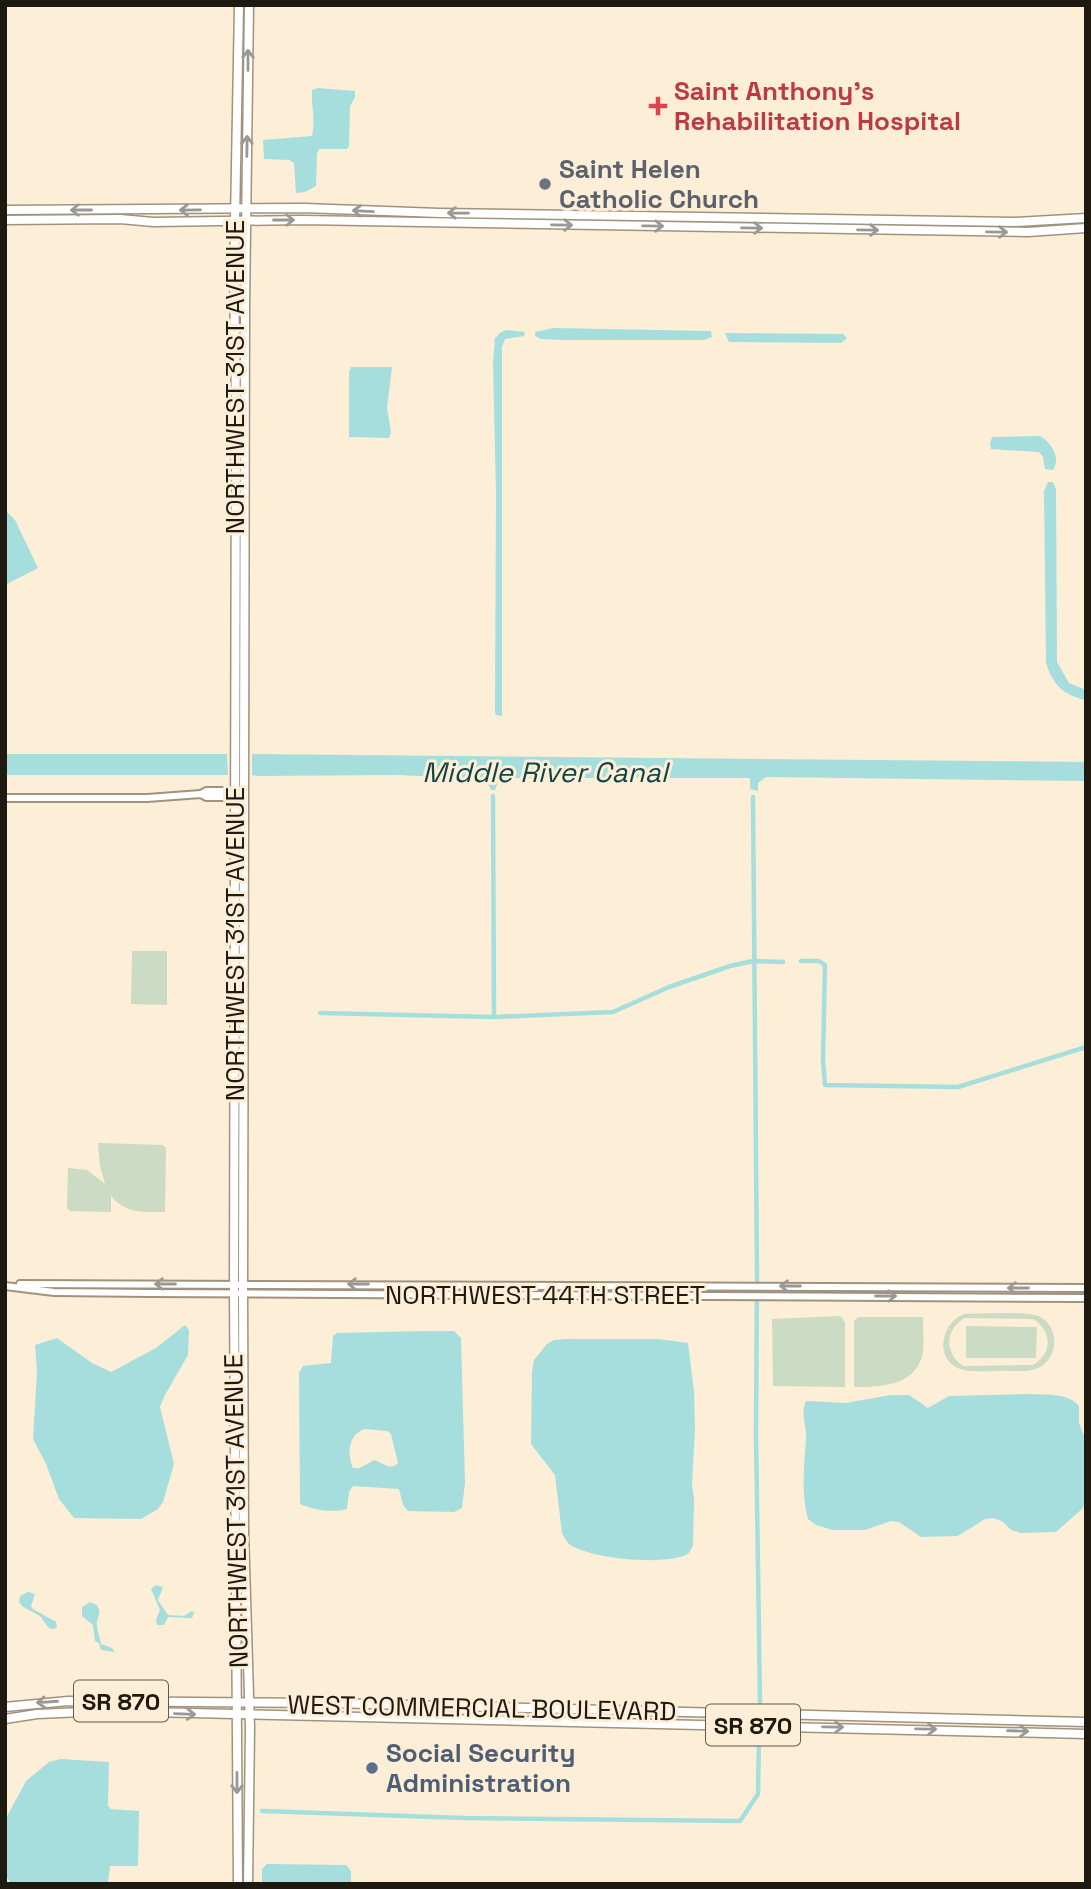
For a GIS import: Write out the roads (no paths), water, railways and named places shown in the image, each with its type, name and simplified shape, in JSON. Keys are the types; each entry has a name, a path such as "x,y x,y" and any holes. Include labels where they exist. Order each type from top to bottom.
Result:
{"main road":[{"name":"NORTHWEST 31ST AVENUE","path":"238,1884 239,753 235,209 239,5"},
{"name":"NORTHWEST 31ST AVENUE","path":"239,753 249,5"},
{"path":"5,210 247,208 1023,222 1086,218"},
{"path":"107,219 113,210"},
{"path":"107,219 127,210"},
{"path":"403,222 416,212"},
{"path":"716,227 731,218"},
{"path":"5,219 1028,232 1086,228"},
{"path":"827,229 831,219"},
{"path":"827,229 844,220"},
{"name":"NORTHWEST 31ST AVENUE","path":"238,1289 250,1703 248,1884"},
{"name":"WEST COMMERCIAL BOULEVARD","path":"5,1707 68,1701 250,1703 1086,1722"},
{"name":"WEST COMMERCIAL BOULEVARD","path":"5,1719 81,1712 1086,1734"},
{"path":"617,1723 625,1716 679,1717 694,1712"}],"street":[{"path":"5,798 147,798 201,794 206,790 239,794"},
{"path":"320,1284 320,1294"},
{"name":"NORTHWEST 44TH STREET","path":"238,1289 320,1284 1086,1289"},
{"name":"NORTHWEST 44TH STREET","path":"5,1285 238,1289 320,1294 1086,1298"},
{"path":"719,1286 719,1296"}],"water":[{"path":"318,88 355,91 350,106 349,146 347,149 319,149 316,186 296,193 294,163 289,160 264,159 263,140 312,136 312,90"},
{"path":"553,328 711,331 712,337 704,340 565,340 541,339 535,336 535,332"},
{"path":"507,330 525,332 524,336 505,339 502,347 502,716 496,715 495,712 496,493 493,363 495,338"},
{"path":"725,333 843,334 847,338 841,343 729,342"},
{"path":"351,367 392,367 387,408 391,432 389,438 349,437"},
{"path":"1040,436 1056,456 1053,470 1045,469 1043,457 1039,452 991,449 992,437"},
{"path":"1048,482 1053,482 1056,489 1057,662 1069,683 1086,690 1086,700 1065,692 1051,676 1046,662 1044,491"},
{"path":"5,510 15,520 38,568 5,585"},
{"path":"5,754 227,754 228,775 5,775"},
{"name":"Middle River Canal","path":"252,754 1086,762 1086,781 766,777 758,783 758,791 750,789 750,778 504,778 498,782 495,790 491,790 486,780 400,775 258,776 252,775"},
{"path":"185,1325 189,1330 188,1355 160,1407 174,1464 163,1502 158,1509 141,1519 74,1518 59,1499 33,1439 37,1373 35,1345 57,1338 92,1363 111,1372 156,1348"},
{"path":"454,1331 461,1338 465,1483 462,1508 454,1512 408,1511 403,1505 399,1489 353,1486 349,1492 347,1509 323,1510 300,1504 299,1373 303,1366 331,1363 333,1336 337,1333","holes":["364,1429 387,1431 391,1434 398,1463 390,1466 374,1460 360,1468 353,1468 350,1446 355,1436"]},
{"path":"565,1339 658,1339 688,1343 695,1429 693,1546 688,1554 663,1560 613,1557 583,1551 565,1539 555,1475 531,1444 534,1360 547,1344"},
{"path":"891,1395 909,1395 928,1408 949,1396 1062,1396 1079,1406 1079,1423 1085,1438 1085,1503 1082,1509 1056,1532 1021,1533 1011,1530 994,1518 985,1519 958,1536 921,1537 899,1522 891,1521 865,1530 833,1530 816,1525 808,1519 804,1490 806,1401 845,1403"},
{"path":"156,1585 163,1587 158,1600 168,1615 184,1616 192,1611 192,1618 168,1617 164,1625 157,1625 160,1610 151,1589"},
{"path":"28,1592 35,1594 31,1606 33,1609 56,1622 57,1628 51,1629 40,1616 23,1607 19,1602 20,1596"},
{"path":"90,1602 97,1605 99,1610 97,1624 101,1644 115,1652 101,1650 99,1643 95,1641 93,1625 82,1616 82,1607"},
{"path":"61,1759 109,1762 108,1806 111,1809 139,1811 138,1866 110,1866 108,1884 12,1884 5,1875 5,1820 26,1781 49,1762"},
{"path":"267,1864 346,1865 351,1871 351,1884 262,1884 262,1869"}],"waterway":[{"name":"Middle River Canal","path":"493,796 494,1017 613,1012 669,987 730,966 753,961 783,962"},
{"path":"753,797 760,1703"},
{"path":"801,961 819,961 825,965 825,1085 958,1087 1086,1047"},
{"path":"320,1013 494,1017"},
{"path":"262,1811 465,1818 740,1821 758,1794 759,1735"}],"place":[{"name":"Saint Anthony's Rehabilitation Hospital","path":"658,106"},
{"name":"Saint Helen Catholic Church","path":"545,184"},
{"name":"Social Security Administration","path":"372,1768"}]}
